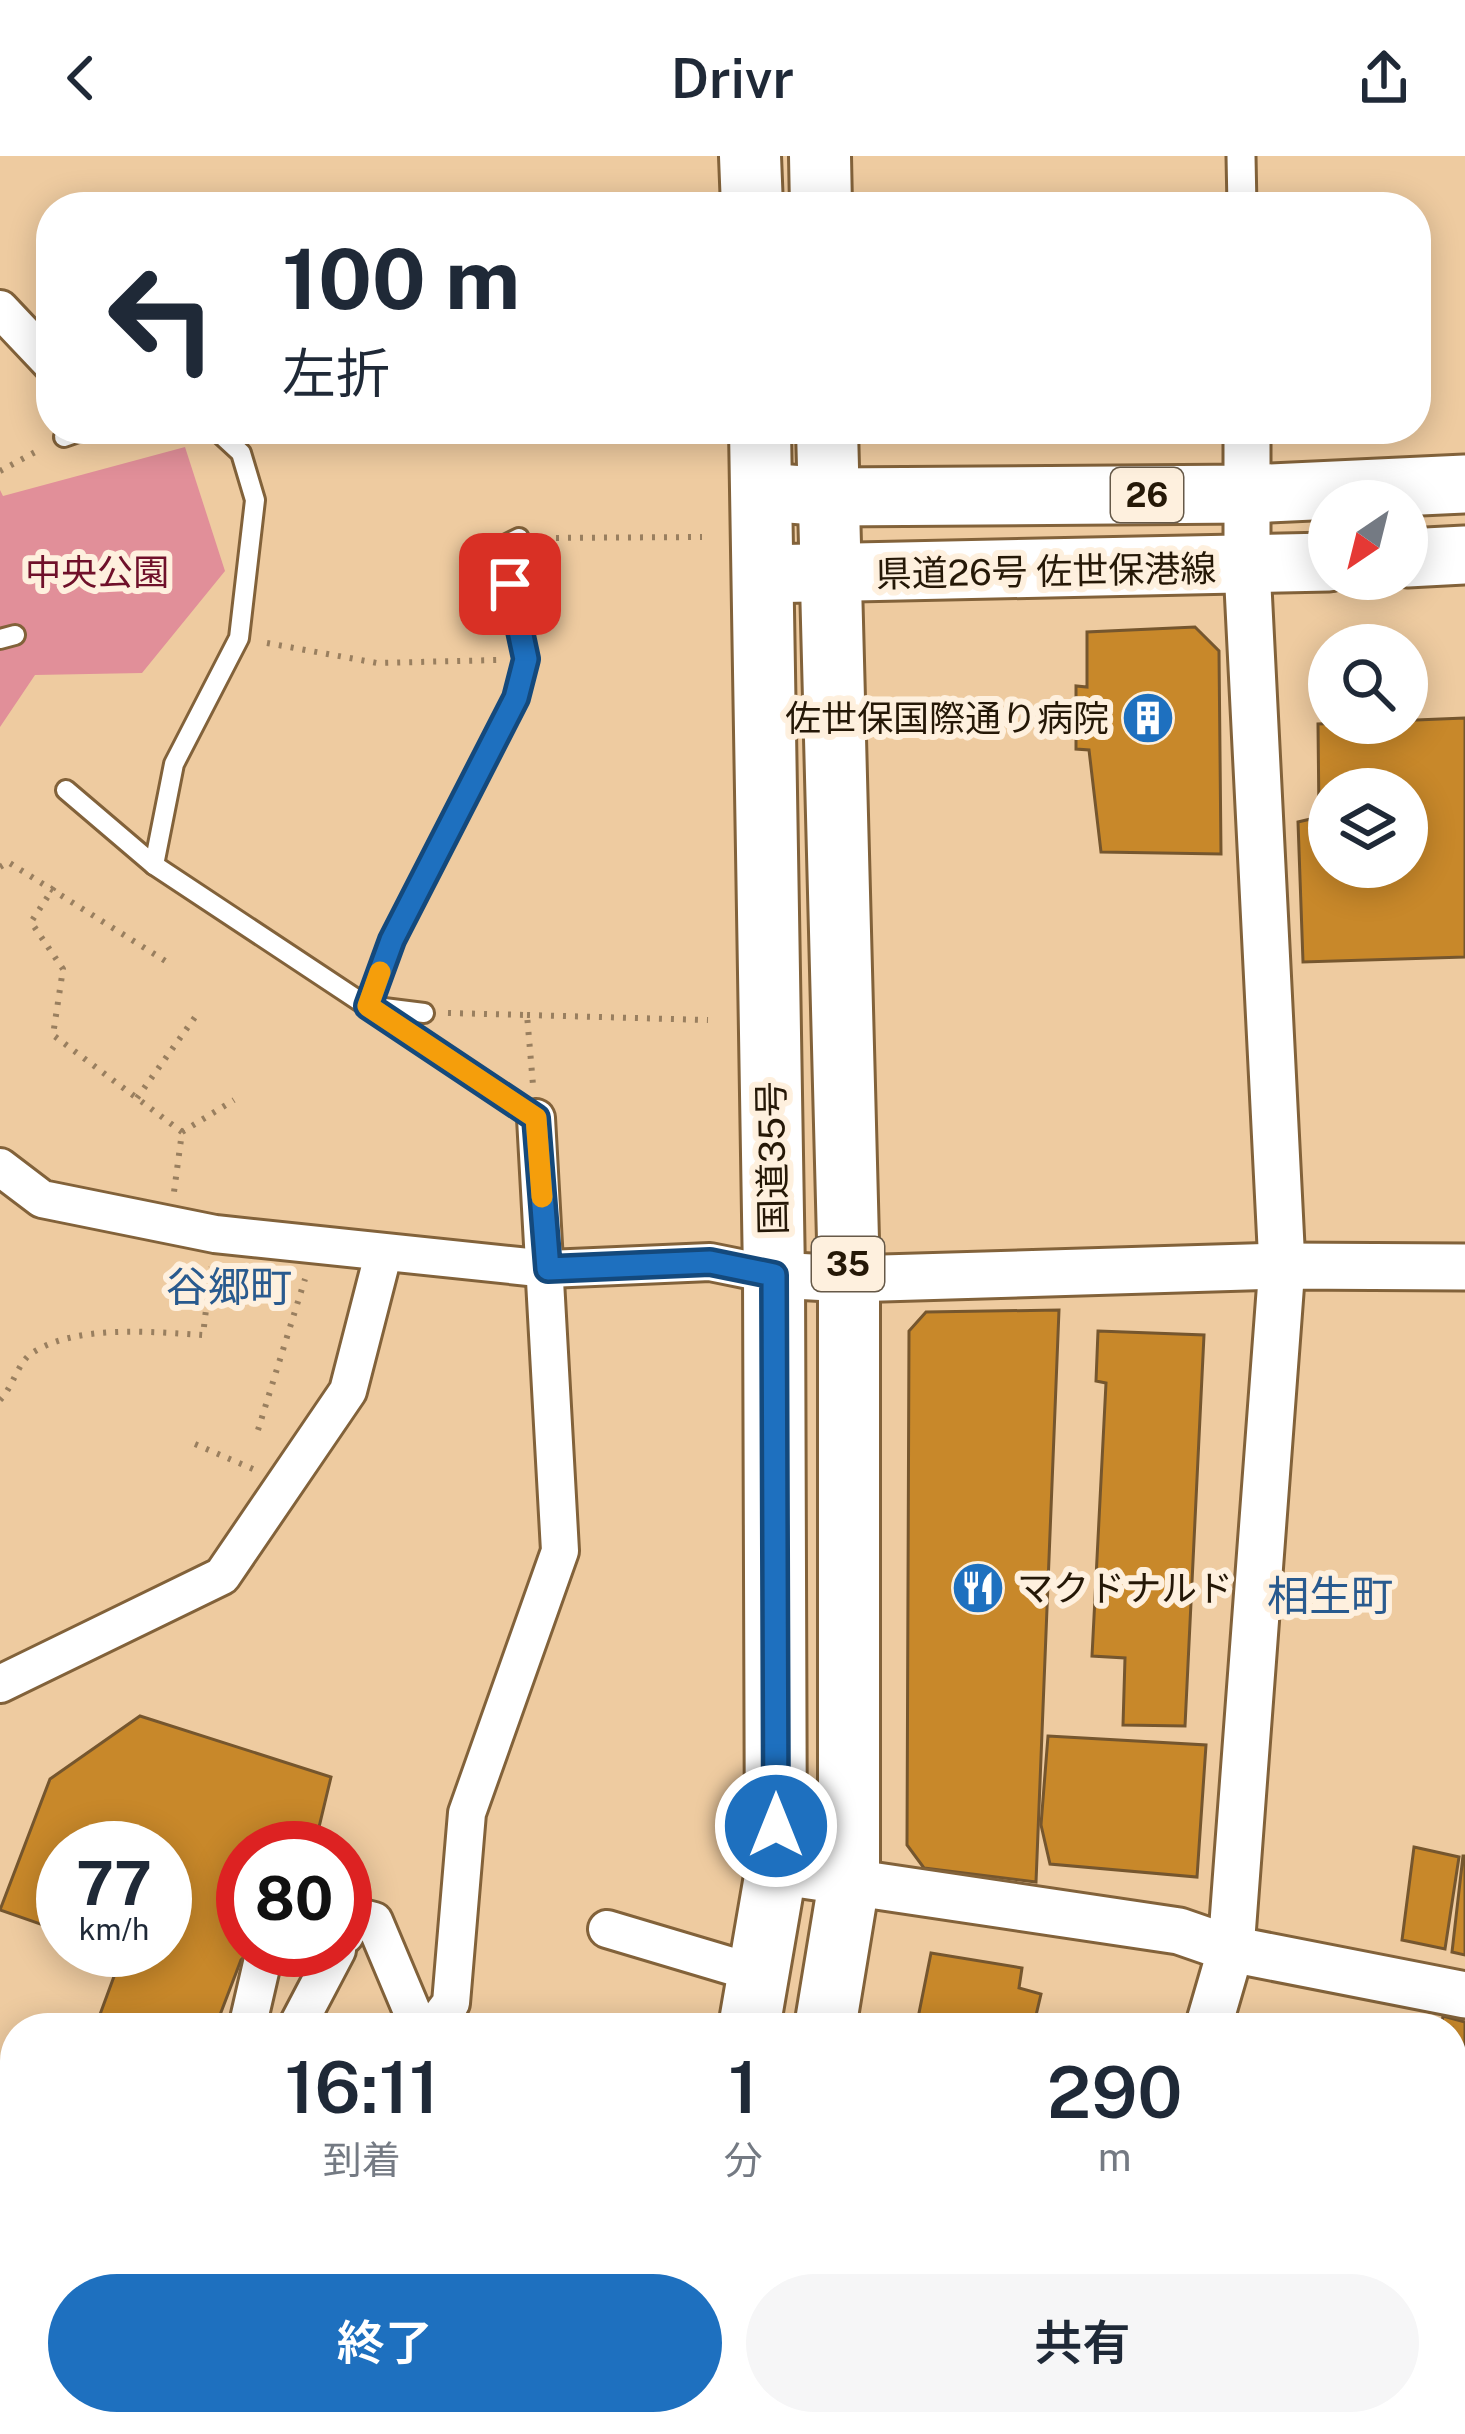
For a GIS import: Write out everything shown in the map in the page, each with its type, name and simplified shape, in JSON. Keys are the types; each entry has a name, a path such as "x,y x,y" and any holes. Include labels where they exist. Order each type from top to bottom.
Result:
{"highway":[{"path":"750,156 751,192"},
{"path":"820,156 821,192"},
{"name":"国道35号","path":"754,2001 776,1871 774,1275 761,444"},
{"name":"国道35号","path":"827,444 848,1280 848,1882 827,2013"}],"main road":[{"name":"県道26号 佐世保港線","path":"763,492 829,497 1248,494 1465,484"},
{"path":"1428,557 1465,555"},
{"name":"県道26号 佐世保港線","path":"762,574 1308,563"}],"street":[{"path":"1240,156 1241,192"},
{"path":"0,309 36,347"},
{"path":"1213,2013 1232,1949 1282,1266 1247,567 1247,444"},
{"path":"443,2013 451,2002 467,1813 560,1551 548,1269 536,1118"},
{"path":"0,1167 42,1199 214,1234 382,1256 548,1269 710,1262 774,1275 848,1280 1282,1266 1465,1268"},
{"path":"0,1684 223,1576 290,1484 348,1391 382,1256"},
{"path":"776,1871 1179,1931 1232,1949 1465,1995"},
{"path":"372,1920 412,2013"},
{"path":"608,1930 754,2001"},
{"path":"250,2013 259,1977"},
{"path":"304,2013 323,1977"}],"lane":[{"path":"154,865 174,764 239,638 255,500 241,453 231,444"},
{"path":"368,1006 392,940 516,698 526,659 502,546 520,538"},
{"path":"66,790 154,865 536,1118"},
{"path":"368,1006 424,1013"}],"path":[{"path":"0,471 51,444"},
{"path":"520,538 702,537"},
{"path":"239,638 376,663 526,659"},
{"path":"0,867 8,862 54,887 166,962"},
{"path":"54,887 31,922 63,970 53,1034 182,1132"},
{"path":"137,1098 198,1013"},
{"path":"424,1013 708,1020"},
{"path":"527,1015 536,1118"},
{"path":"182,1132 235,1100"},
{"path":"169,1225 182,1132"},
{"path":"0,1400 29,1354 70,1339 150,1332 203,1335 214,1234"},
{"path":"258,1430 315,1247"},
{"path":"195,1444 290,1484"}],"green space":[{"name":"中央公園","path":"185,447 225,571 142,673 35,675 0,727 0,490 3,496"}],"building":[{"name":"佐世保国際通り病院","path":"1195,627 1219,651 1221,854 1101,852 1089,750 1076,749 1076,686 1087,687 1087,632"},
{"path":"1465,718 1465,957 1303,962 1298,822 1308,820 1308,888 1428,888 1428,768 1318,768 1318,744 1428,744 1428,720"},
{"name":"マクドナルド","path":"1059,1310 1036,1882 924,1868 907,1845 909,1331 926,1312"},
{"path":"1098,1331 1204,1335 1185,1726 1123,1725 1125,1658 1092,1656 1106,1383 1096,1381"},
{"path":"140,1716 331,1777 320,1821 216,1821 216,1977 234,1977 221,2013 101,2013 114,1977 192,1977 192,1821 36,1821 36,1923 0,1910 50,1779"},
{"path":"1048,1736 1206,1745 1197,1877 1050,1864 1041,1825"},
{"path":"1414,1847 1459,1857 1445,1949 1402,1940"},
{"path":"1465,1856 1465,1955 1452,1952"},
{"path":"931,1953 1022,1968 1019,1988 1041,1994 1037,2013 919,2013"}],"slow traffic":[{"path":"380,972 368,1006 536,1118 542,1197"}],"place":[{"name":"佐世保国際通り病院","path":"1148,718"},
{"name":"マクドナルド","path":"978,1588"}],"district":[{"name":"谷郷町","path":"229,1286"},
{"name":"相生町","path":"1330,1595"}],"route":[{"path":"510,584 526,659 516,698 392,940 368,1006 536,1118 548,1269 710,1262 774,1275 776,1826"}]}
